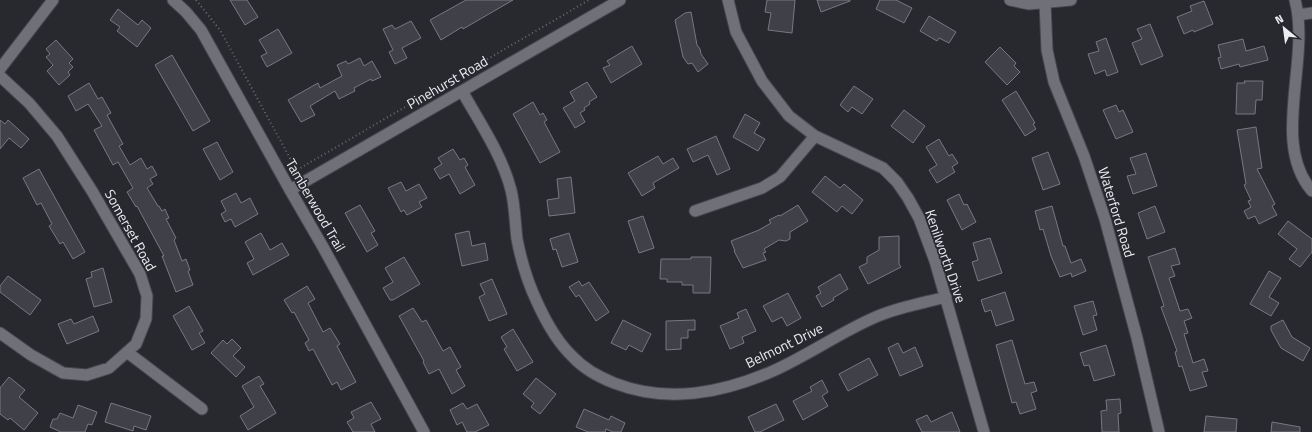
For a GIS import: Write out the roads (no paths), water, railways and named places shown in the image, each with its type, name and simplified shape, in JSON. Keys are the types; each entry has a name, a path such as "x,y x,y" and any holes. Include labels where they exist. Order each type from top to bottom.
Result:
{"street":[{"path":"0,69 53,0"},
{"name":"Tamberwood Trail","path":"173,0 186,12 201,30 323,247 424,432"},
{"name":"Pinehurst Road","path":"290,190 620,0"},
{"name":"Kenilworth Drive","path":"728,0 736,32 762,81 789,116 815,136 882,168 897,182 920,218 946,297 984,432"},
{"path":"1010,0 1029,4 1071,0"},
{"path":"1295,0 1298,15 1299,52 1292,117 1293,143 1297,165 1307,185 1312,191"},
{"name":"Waterford Road","path":"1045,3 1047,50 1054,82 1084,156 1105,219 1159,432"},
{"path":"1298,15 1312,13"},
{"name":"Somerset Road","path":"0,76 29,103 57,136 92,191 140,274 147,296 146,319 136,344 109,368 87,375 63,373 32,355 0,333"},
{"name":"Belmont Drive","path":"462,91 504,167 512,192 518,241 526,272 536,301 554,335 573,358 599,377 626,388 654,394 686,395 720,390 773,371 879,315 946,297"},
{"path":"695,211 762,188 780,177 815,136"},
{"path":"127,352 202,409"}]}
